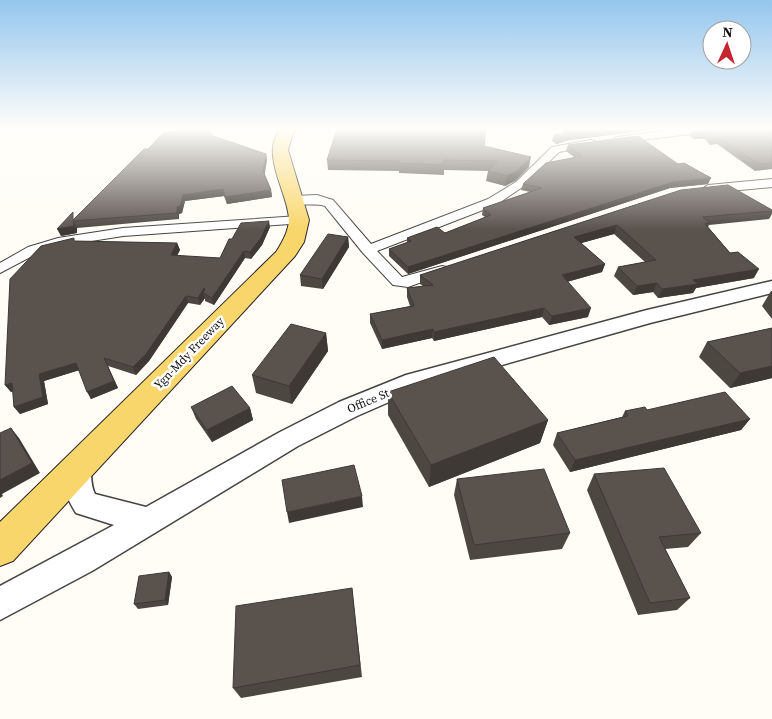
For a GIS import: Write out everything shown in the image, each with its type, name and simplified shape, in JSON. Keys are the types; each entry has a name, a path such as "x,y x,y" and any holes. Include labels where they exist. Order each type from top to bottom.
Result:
{"main road":[{"path":"284,163 297,210"},
{"name":"Ygn-Mdy Freeway","path":"0,548 284,256 293,242 297,210"}],"street":[{"path":"368,250 492,202 520,184 541,163"},
{"path":"696,190 772,183"},
{"path":"0,269 33,250 58,242 297,210 317,199 329,203 368,250 398,282 408,282 454,266"},
{"name":"Office St","path":"0,604 289,439 348,409 414,381 639,319 772,287"},
{"path":"78,466 78,491 86,504 148,521"}],"building":[{"path":"130,163 264,163 263,171 271,190 225,197 223,189 183,195 180,206 177,207 177,213 73,221 74,226 57,229 73,212 73,220"},
{"path":"399,163 444,163 444,165"},
{"path":"496,163 525,163 517,171 507,176 488,171"},
{"path":"546,163 684,163 711,178 673,182 408,267 389,249 411,241 407,238 437,227 445,233 491,215 483,208 542,188 523,184"},
{"path":"728,185 772,211 703,217 710,223 705,224 730,253 738,252 759,269 693,280 698,284 662,289 657,283 637,286 618,267 656,260 617,225 574,237 605,264 562,275 591,308 552,316 544,308 434,332 433,329 382,340 370,314 414,306 407,288 433,285 420,275 681,190"},
{"path":"269,221 261,238 250,252 244,251 212,298 203,293 204,288 198,298 186,296 146,354 133,367 104,358 114,381 87,392 76,363 39,374 43,397 14,407 12,383 5,385 10,279 41,246 74,238 74,241 177,243 171,255 220,258 229,239 232,239 241,223"},
{"path":"328,234 348,237 322,279 300,275"},
{"path":"291,324 326,333 289,386 252,375"},
{"path":"772,328 772,366 740,373 707,342"},
{"path":"494,357 548,420 431,465 388,392"},
{"path":"232,386 250,408 207,430 191,407"},
{"path":"725,392 750,419 575,460 557,433 628,416 625,411 645,407 647,410"},
{"path":"11,428 32,463 0,480 0,433"},
{"path":"354,465 362,496 287,512 282,480"},
{"path":"664,468 701,533 659,537 690,598 650,603 594,474"},
{"path":"544,469 570,533 474,545 457,479"},
{"path":"169,572 165,600 134,604 139,576"},
{"path":"352,588 360,665 233,688 236,606"}]}
